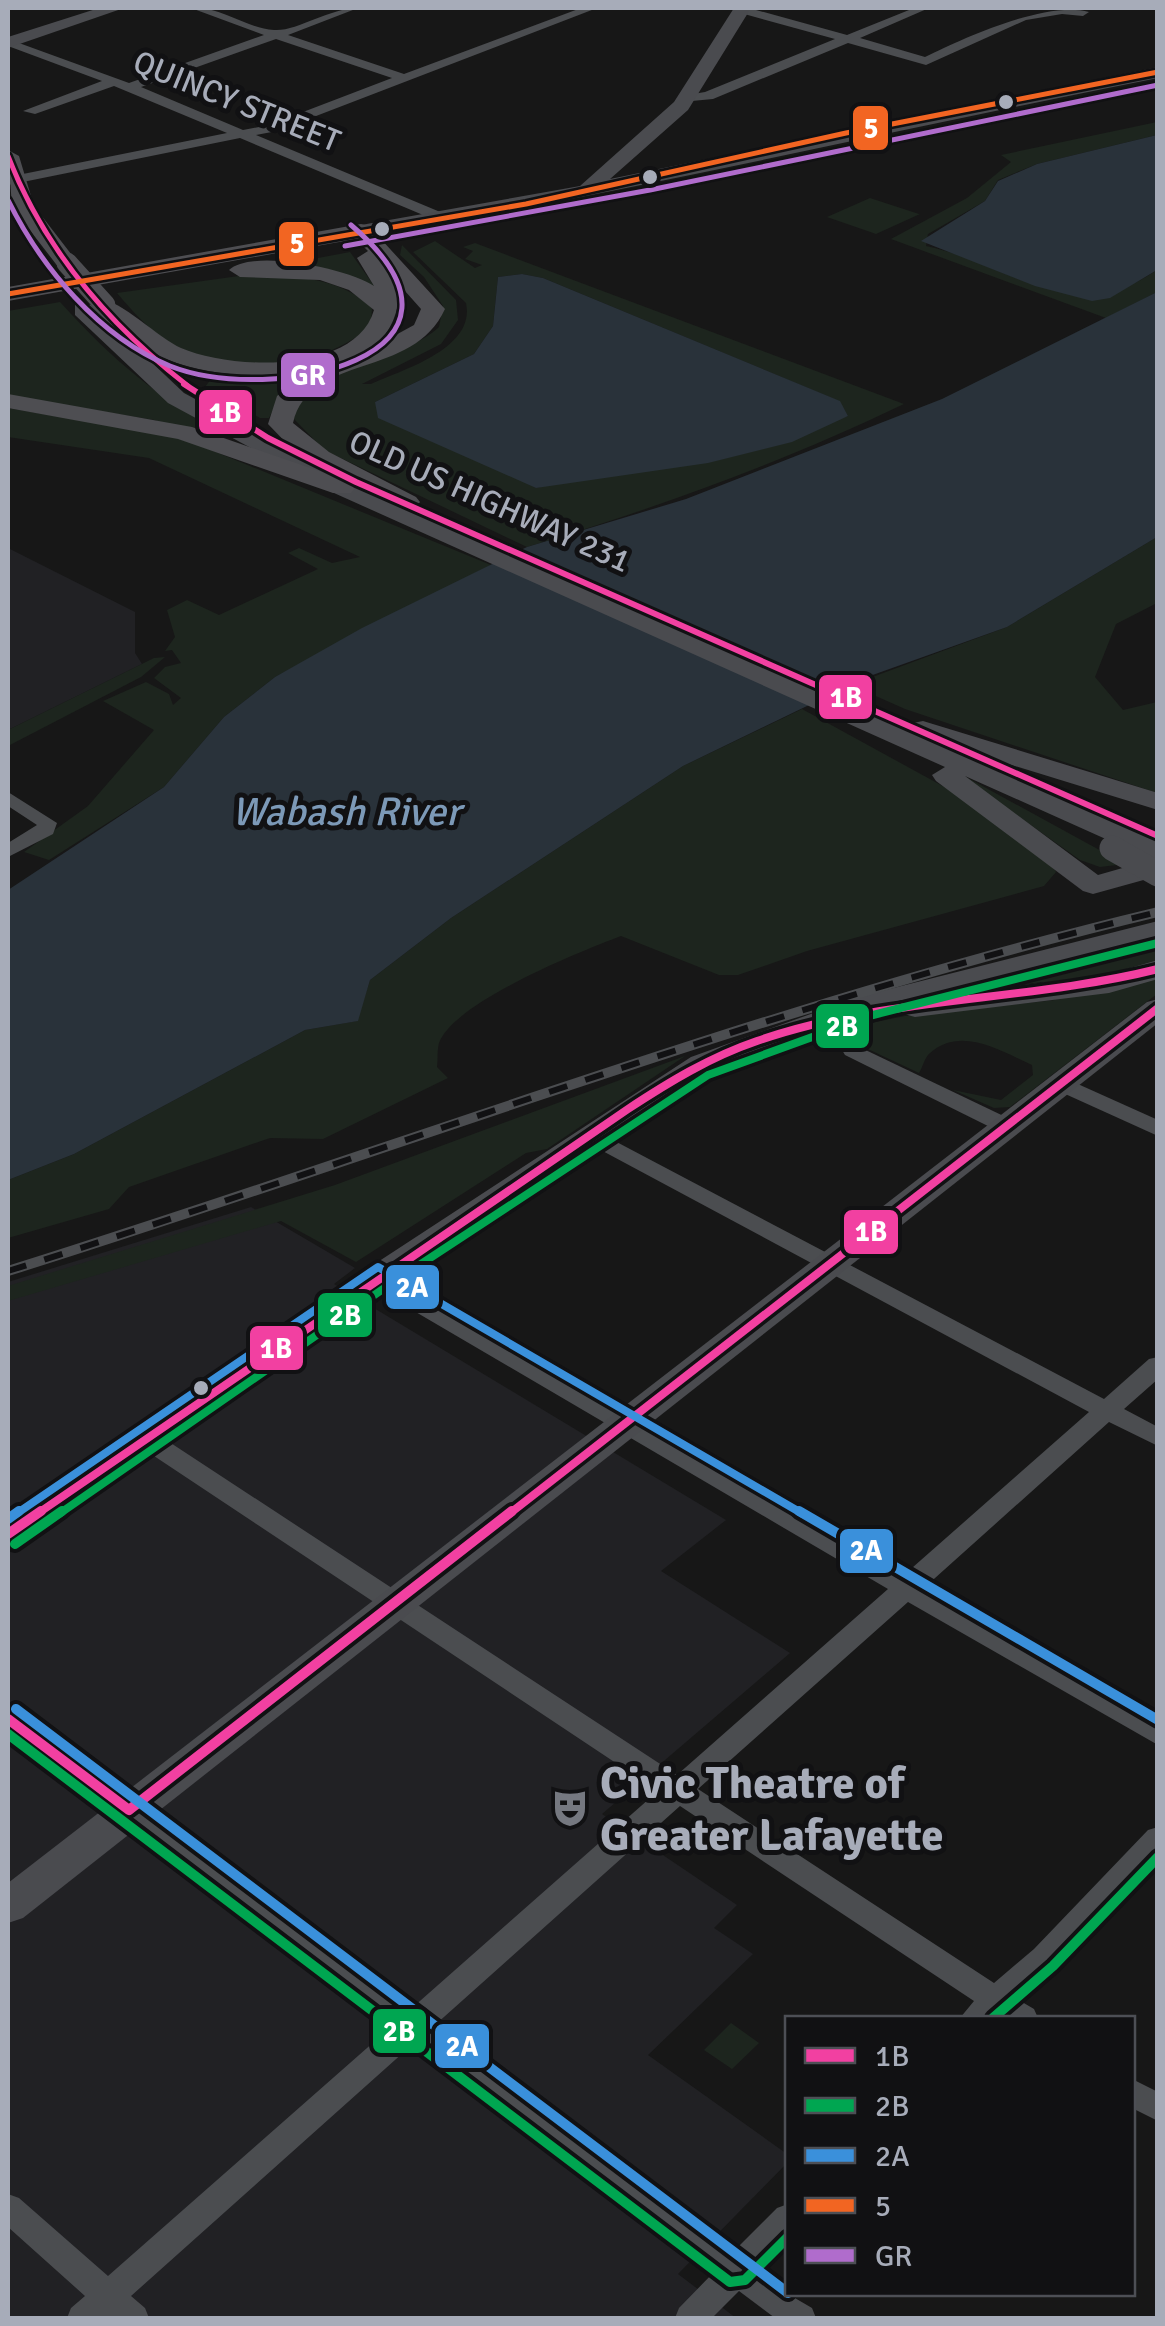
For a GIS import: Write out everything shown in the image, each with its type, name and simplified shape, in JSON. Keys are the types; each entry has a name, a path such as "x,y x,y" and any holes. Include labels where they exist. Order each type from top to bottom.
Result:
{"main road":[{"path":"8,43 115,8"},
{"path":"587,192 594,180 686,99 739,8"},
{"path":"153,278 440,217 587,192 615,191 864,132 1158,72"},
{"path":"8,156 11,181 57,265"},
{"path":"8,303 23,288 496,216 526,204"},
{"path":"8,219 57,265"},
{"path":"102,311 176,355 218,366 266,368 348,352 380,330 387,310 388,284 356,237"},
{"path":"356,237 428,301 433,309 429,323 412,337 296,388 281,405 280,424 302,447 378,482 412,510"},
{"name":"OLD US HIGHWAY 231","path":"57,265 161,367 219,409 412,510 896,727"},
{"path":"23,288 256,269 313,272 362,287 387,310"},
{"name":"OLD US HIGHWAY 231","path":"102,311 176,398 342,488 412,510 860,704 896,727"},
{"path":"8,401 183,432 342,488"},
{"path":"896,727 1142,842 1158,874"},
{"path":"896,727 1054,806 1065,825 1142,842"},
{"path":"936,746 1158,802"},
{"path":"936,746 1007,816 1093,885 1158,866"},
{"path":"17,1527 376,1279 702,1064 797,1029 988,970 1158,930"},
{"path":"797,1029 1110,984 1158,969"},
{"path":"8,1906 390,1603 830,1266 1157,1008"}],"street":[{"path":"197,8 403,78"},
{"path":"130,86 352,8"},
{"path":"11,181 248,135 591,8"},
{"path":"739,8 926,61 1034,10 1060,8 1083,12"},
{"path":"686,99 708,96 923,8"},
{"name":"QUINCY STREET","path":"8,43 130,86 440,217"},
{"path":"30,111 114,81"},
{"path":"8,798 48,823 46,830 8,851"},
{"path":"854,1050 1006,1126"},
{"path":"1060,1083 1158,1129"},
{"path":"592,1136 1158,1438"},
{"path":"376,1279 1158,1735"},
{"path":"83,2318 909,1590 1158,1365"},
{"path":"145,1438 680,1792 985,2010 1014,2016"},
{"path":"8,1719 800,2318"},
{"path":"985,2010 1044,1957 1158,1838"},
{"path":"1135,2094 1158,2108"},
{"path":"8,2208 134,2318"},
{"path":"691,2318 785,2221"}],"shaded area":[{"path":"1157,122 1157,135 1037,164 998,180 985,201 928,234 926,246 1068,293 1096,294 1126,287 1157,270 1157,292 1106,318 891,239 967,198 1011,162 1001,155"},
{"path":"870,198 920,214 876,234 827,217"},
{"path":"435,241 475,268 482,265 465,259 473,251 463,247 475,243 904,404 718,483 527,547 324,450 293,418 300,402 314,388 403,348 439,327 443,306 424,277 400,255 402,245 456,300 458,320 441,344 362,384 371,384 434,356 460,333 466,319 466,303 413,252","holes":["522,274 543,278 839,401 848,416 536,488 375,402 474,354 493,326 498,277"]},
{"path":"350,252 375,287 281,265"},
{"path":"246,275 313,280 343,289 372,307 371,326 329,351 305,359 279,364 228,363 171,343 146,324 117,293"},
{"path":"60,302 137,377 225,436 220,439 154,420 8,396 8,311"},
{"path":"329,363 281,394 269,418 260,418 205,387 218,370"},
{"path":"8,408 182,438 491,565 275,677 224,717 164,787 49,860 24,852 88,806 154,730 103,701 146,682 169,694 173,705 181,698 154,678 165,667 181,663 172,650 165,651 175,637 167,610 187,600 219,615 318,569 288,553 299,548 332,563 360,557 149,458 8,437"},
{"path":"1157,537 1157,603 1116,624 1095,677 1123,710 1157,702 1157,793 905,709 851,685 1007,627"},
{"path":"8,548 135,612 135,653 142,664 8,730"},
{"path":"165,657 141,677 8,746 8,730 154,658"},
{"path":"802,709 959,795 1051,864 1056,872 1044,886 807,951 738,975 719,975 621,936 521,980 468,1011 449,1027 439,1043 437,1067 448,1078 323,1139 270,1138 129,1187 109,1209 8,1238 8,1180 74,1154 305,1030 357,1021 370,980 451,918 683,766"},
{"path":"955,771 1125,864 1100,867 1080,860"},
{"path":"1157,941 1157,994 1010,1107 994,1108 953,1090 1001,1100 1033,1075 1032,1065 1006,1053 980,1043 954,1041 930,1053 919,1073 838,1035 836,1030 905,1016 1055,1000 1043,982 925,995"},
{"path":"685,1056 547,1149 526,1153 356,1262 281,1221 8,1301 8,1286 335,1185"},
{"path":"251,1207 355,1268 334,1284 726,1520 661,1571 790,1653 602,1814 737,1905 714,1928 753,1954 648,2055 785,2153 785,2165 678,2274 736,2318 8,2318 8,1282"},
{"path":"731,2023 759,2043 732,2069 704,2050"}],"water":[{"path":"1157,135 1157,270 1110,298 1092,301 1035,286 921,241 985,201 998,181 1037,164"},
{"path":"522,274 543,278 840,401 848,416 792,442 708,463 536,488 378,418 375,402 474,354 493,326 498,277"},
{"name":"Wabash River","path":"1157,292 1157,537 1007,627 867,677 683,766 451,918 370,980 358,1021 305,1030 74,1154 8,1180 8,890 164,787 224,717 275,677 362,628 527,547 686,499 942,399"}],"railway":[{"path":"8,1271 723,1035 1012,949 1158,912"}],"transit line":[{"name":"5","path":"8,294 526,204 846,133 1158,72"},
{"name":"GR","path":"345,246 650,190 1158,85"},
{"name":"1B","path":"8,156 37,219 106,312 186,385 268,438 356,482 1158,836"},
{"name":"GR","path":"8,200 54,273 99,319 147,354 171,366 228,378 302,376 338,369 368,356 390,338 400,312 399,279 385,256 351,225"},
{"name":"2B","path":"15,1544 383,1289 708,1075 873,1015 1158,943"},
{"name":"1B","path":"8,1534 628,1109 702,1064 756,1041 812,1025 869,1014 1044,993 1158,969"},
{"name":"1B","path":"8,1719 129,1810 1158,1008"},
{"name":"2A","path":"8,1519 378,1267 1158,1720"},
{"name":"2A","path":"16,1709 785,2291"},
{"name":"2B","path":"8,1734 730,2282 745,2280 785,2240"},
{"name":"2B","path":"995,2016 1053,1966 1158,1857"}],"place":[{"name":"Civic Theatre of Greater Lafayette","path":"570,1808"}]}
